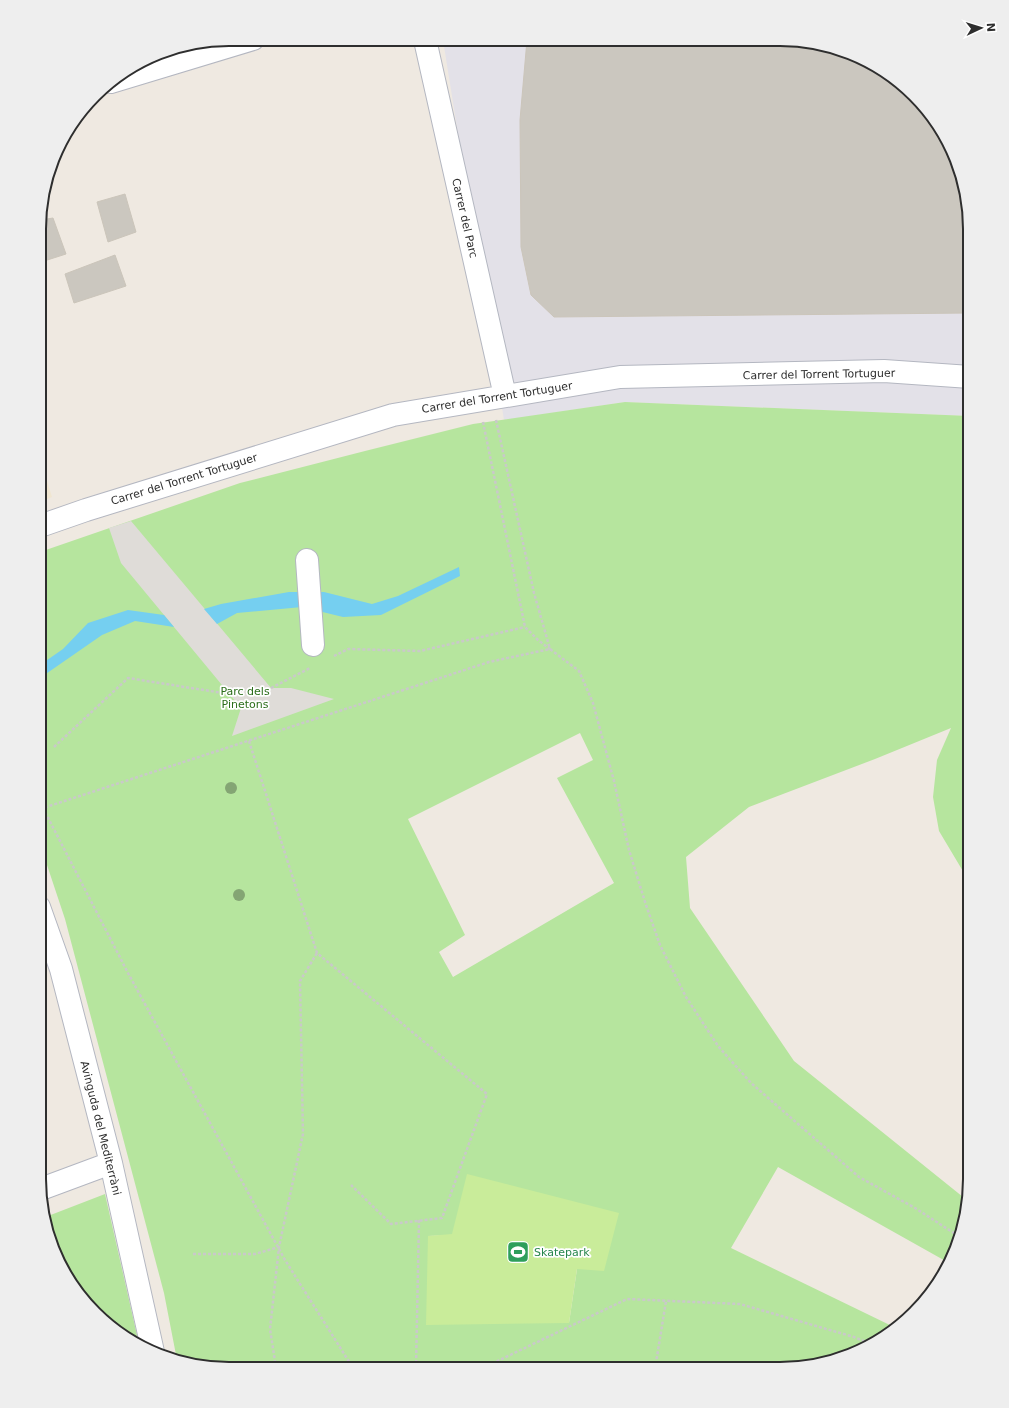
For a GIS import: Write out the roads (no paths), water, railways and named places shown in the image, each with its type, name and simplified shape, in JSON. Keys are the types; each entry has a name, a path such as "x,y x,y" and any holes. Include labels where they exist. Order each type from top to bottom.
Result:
{"street":[{"path":"128,77 230,46"},
{"name":"Carrer del Parc","path":"426,46 491,398"},
{"name":"Carrer del Torrent Tortuguer","path":"46,524 393,414 620,377 884,371 963,377"},
{"path":"307,560 320,652"},
{"name":"Avinguda del Mediterràni","path":"46,925 61,969 111,1163 151,1345"},
{"path":"46,1187 111,1163"}],"water":[{"path":"459,567 460,576 381,615 343,617 302,607 237,613 217,624 204,609 221,604 289,592 324,592 372,604 398,596"},
{"path":"128,610 164,615 174,627 135,621 102,635 46,674 46,661 63,649 88,623"}],"place":[{"name":"Skatepark","path":"518,1252"}],"park label":[{"name":"Parc dels Pinetons","path":"245,697"}]}
